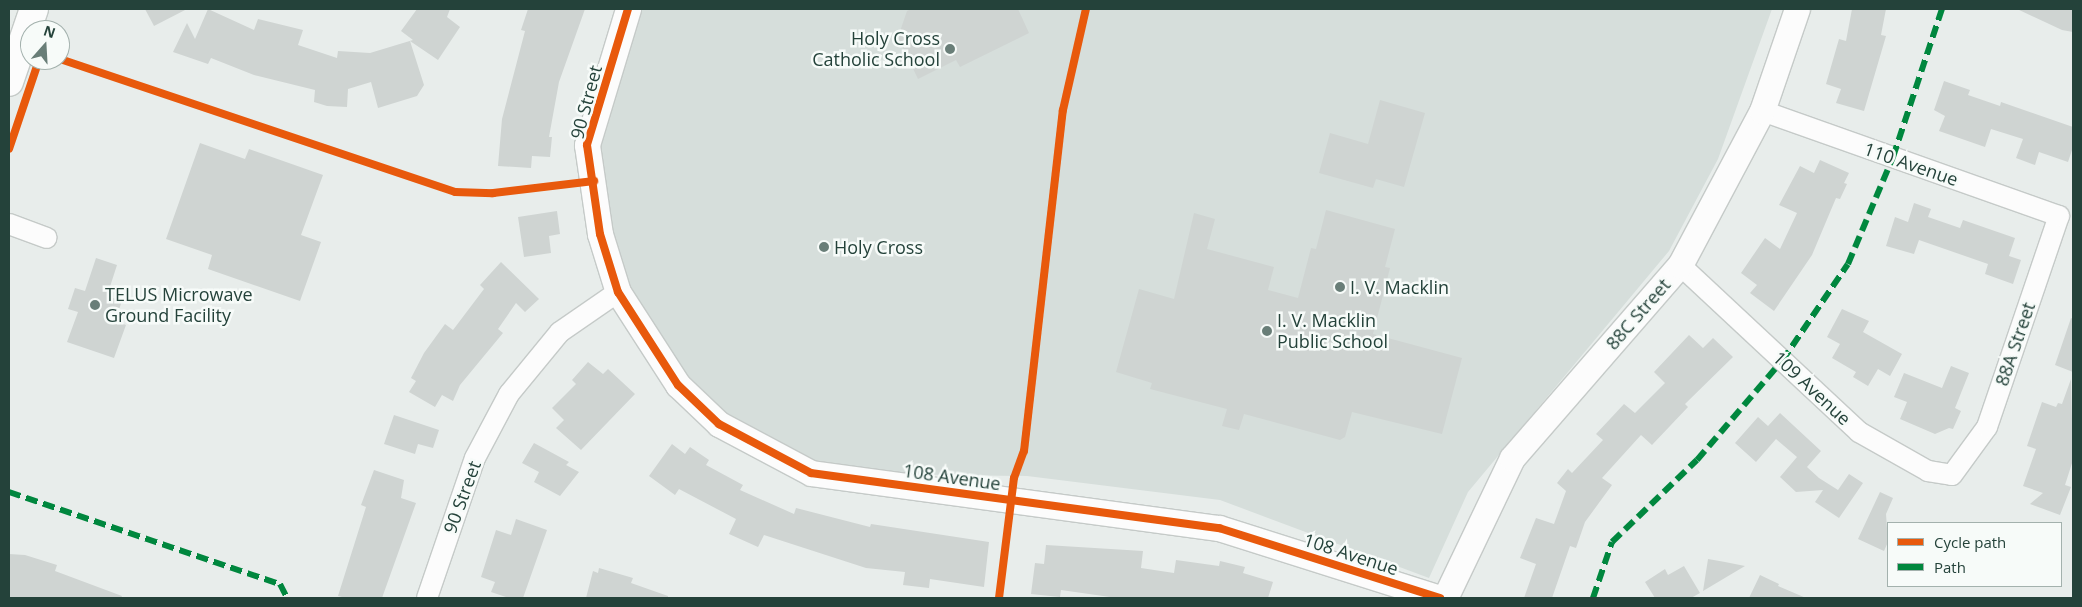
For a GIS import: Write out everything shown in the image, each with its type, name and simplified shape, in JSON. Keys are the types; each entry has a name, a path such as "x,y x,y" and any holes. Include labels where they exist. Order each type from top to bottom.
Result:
{"main road":[{"path":"9,82 34,9"}],"street":[{"name":"90 Street","path":"427,598 475,458 508,394 560,332 618,292 600,234 587,145 628,9"},
{"name":"88C Street","path":"1445,598 1512,458 1680,266 1762,111 1797,9"},
{"name":"110 Avenue","path":"1762,111 2059,216"},
{"name":"88A Street","path":"1959,465 1987,427 2059,216"},
{"path":"9,224 47,238"},
{"name":"109 Avenue","path":"1680,266 1858,432 1928,470 1952,475 1959,465"},
{"name":"108 Avenue","path":"618,292 678,385 719,424 811,473 1219,528 1440,598"}],"shaded area":[{"name":"I. V. Macklin","path":"636,9 1772,9 1718,159 1669,251 1468,492 1429,578 1220,500 1027,476 811,473 719,424 618,292 587,145"}],"building":[{"path":"145,9 187,9 154,26"},
{"path":"208,9 254,30 258,19 303,30 298,45 337,58 338,51 370,53 413,40 401,31 417,9 450,9 447,17 460,27 438,60 410,41 424,85 417,96 378,108 371,82 348,89 347,107 327,106 314,102 315,90 254,75 211,58 208,64 173,52 187,23 195,39"},
{"path":"528,9 585,9 559,82 549,137 552,137 550,157 532,156 531,168 498,166 502,119 525,31 521,30"},
{"name":"Holy Cross Catholic School","path":"911,9 1018,9 1029,33 960,67 956,60 918,79 898,37 907,11"},
{"path":"1852,9 1886,9 1881,35 1886,36 1864,111 1836,103 1841,89 1826,84 1839,39 1846,41"},
{"path":"2017,9 2073,9 2073,32 2062,30"},
{"path":"1944,81 1970,90 1968,95 2000,106 2001,102 2073,127 2073,147 2068,162 2039,152 2035,165 2016,158 2023,139 1991,129 1985,147 1939,131 1945,116 1934,110"},
{"path":"1380,100 1425,113 1404,187 1376,179 1373,188 1319,173 1330,133 1368,144"},
{"path":"200,143 245,159 249,149 323,175 301,235 321,242 300,301 208,269 212,255 166,239"},
{"path":"1820,160 1849,173 1844,183 1847,184 1840,199 1836,198 1812,255 1774,311 1750,293 1757,285 1741,273 1765,238 1780,249 1797,213 1779,205 1800,166 1814,173"},
{"path":"1914,203 1931,209 1928,217 1960,228 1963,220 2015,238 2009,256 2021,260 2013,284 1985,274 1988,264 1919,240 1914,254 1886,246 1895,217 1908,222"},
{"name":"I. V. Macklin Public School","path":"1326,210 1395,229 1385,267 1390,268 1373,334 1462,358 1442,434 1352,412 1345,437 1340,440 1244,414 1239,430 1222,426 1227,409 1150,389 1152,383 1116,372 1139,289 1174,299 1194,213 1215,219 1207,249 1274,267 1268,290 1298,298 1311,248 1316,249"},
{"path":"557,211 560,234 549,236 551,253 524,257 518,217"},
{"name":"TELUS Microwave Ground Facility","path":"96,258 117,265 107,296 122,301 115,321 126,325 114,358 67,342 78,312 68,309 75,288 85,291"},
{"path":"501,262 539,299 525,312 516,303 498,329 503,333 460,385 453,401 442,395 435,407 409,392 416,381 411,378 424,353 445,324 453,330 484,289 480,285"},
{"path":"1842,309 1869,321 1863,332 1902,354 1890,376 1878,369 1868,386 1853,377 1856,372 1832,358 1840,344 1827,337"},
{"path":"2071,318 2073,319 2073,372 2055,365"},
{"path":"1689,335 1703,348 1713,338 1733,357 1685,404 1688,407 1652,445 1641,435 1602,478 1612,485 1585,522 1576,548 1570,546 1552,598 1524,598 1536,564 1520,558 1536,518 1554,524 1566,491 1557,483 1568,469 1572,473 1603,440 1596,434 1624,404 1635,413 1665,383 1654,372"},
{"path":"588,362 603,374 608,369 635,394 581,450 556,428 564,420 552,408 576,384 572,380"},
{"path":"1951,366 1969,373 1955,408 1961,411 1953,429 1949,428 1935,434 1900,419 1907,402 1894,397 1904,373 1942,388"},
{"path":"2071,379 2073,460 2065,485 2071,487 2060,515 2030,504 2043,493 2023,486 2036,449 2027,446 2042,402 2056,407 2058,403 2062,404"},
{"path":"1780,413 1821,451 1807,467 1819,478 1838,490 1849,474 1863,483 1839,518 1815,502 1823,490 1796,492 1780,477 1797,457 1776,439 1756,462 1735,443 1758,417 1768,426"},
{"path":"394,415 439,430 433,448 418,444 415,454 384,444"},
{"path":"534,443 569,462 566,465 579,472 560,496 534,482 539,472 522,463"},
{"path":"672,444 685,454 690,447 709,460 706,465 743,485 740,490 794,514 796,508 870,527 871,524 989,542 984,587 930,579 929,588 903,585 905,572 866,568 764,535 758,547 729,534 736,519 679,489 675,495 649,476"},
{"path":"374,470 404,480 401,498 416,503 382,598 346,598 338,596 366,507 361,505"},
{"path":"1880,492 1893,498 1886,514 1887,544 1884,551 1858,539"},
{"path":"516,519 547,530 523,598 509,598 491,592 495,582 481,577 496,530 511,535"},
{"path":"1046,545 1143,551 1141,568 1174,573 1176,560 1219,566 1220,561 1245,567 1243,573 1273,582 1268,598 1117,598 1061,590 1060,597 1031,594 1035,563 1044,564"},
{"path":"9,554 25,555 57,565 55,571 122,596 121,598 9,598"},
{"path":"1708,559 1725,562 1745,566 1703,591"},
{"path":"1684,566 1700,593 1691,598 1655,598 1645,582 1665,569 1668,575"},
{"path":"599,568 633,578 631,583 668,596 668,598 586,598 593,571 598,573"},
{"path":"1760,575 1779,584 1778,586 1806,598 1749,598"}],"marked path":[{"path":"1593,598 1612,542 1697,460 1782,361 1848,264 1893,157 1942,9"},
{"path":"9,492 280,584 287,598"}],"cycle path":[{"path":"628,9 587,145 600,234 618,292 678,385 719,424 811,473 1219,528 1440,598"},
{"path":"999,598 1014,478 1024,451 1063,110 1086,9"},
{"path":"70,62 455,192 493,193 594,181"},
{"path":"9,149 36,70"}],"place":[{"name":"Holy Cross Catholic School","path":"950,49"},
{"name":"Holy Cross","path":"824,247"},
{"name":"I. V. Macklin","path":"1340,287"},
{"name":"TELUS Microwave Ground Facility","path":"95,305"},
{"name":"I. V. Macklin Public School","path":"1267,331"}]}
